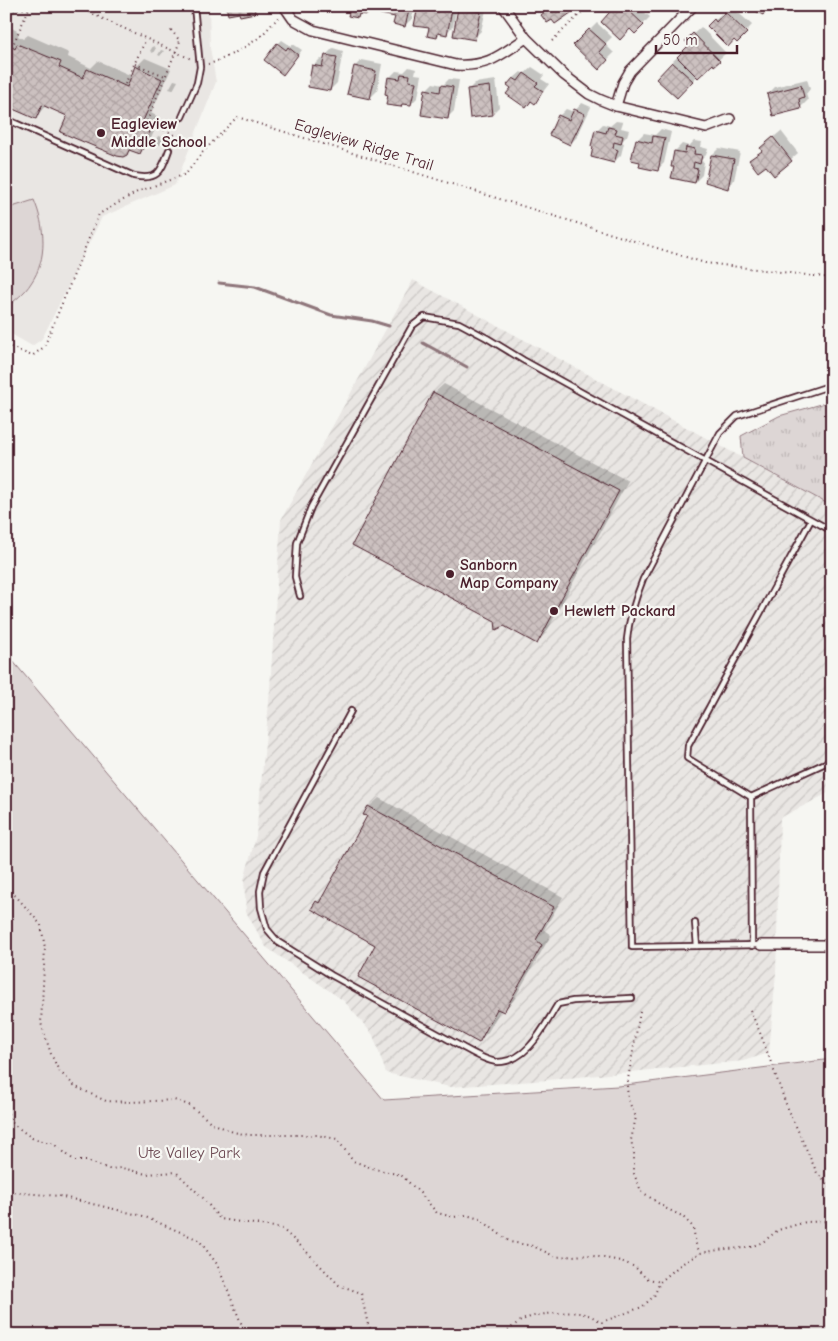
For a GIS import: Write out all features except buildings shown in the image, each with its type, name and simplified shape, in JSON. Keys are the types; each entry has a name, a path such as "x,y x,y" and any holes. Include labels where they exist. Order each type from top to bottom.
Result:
{"street":[{"path":"503,6 526,38 564,75 576,85 601,100 616,106 706,128 730,118"},
{"path":"616,106 623,83 630,71 692,6"},
{"path":"285,9 293,19 313,30 456,65 480,64 492,61 526,38"},
{"path":"757,946 832,945"}],"lane":[{"path":"182,118 197,82 200,64 194,6"},
{"path":"6,119 134,176 144,178 157,175 162,169 170,150"},
{"path":"300,596 295,577 296,542 311,507 412,326 424,317 459,323 832,531"},
{"path":"751,797 757,946 632,947 627,638 633,603 643,579 720,433 737,416 832,385"},
{"path":"751,797 687,758 688,746 811,520"},
{"path":"351,711 264,872 260,891 261,908 267,929 278,942 331,975 462,1047 479,1056 497,1062 512,1060 523,1053 535,1040 558,1004 573,1001 632,998"},
{"path":"751,797 832,760"},
{"path":"696,923 697,946"}],"path":[{"path":"8,6 15,9 35,6"},
{"path":"75,6 177,51 200,64 216,62 225,58 262,34 285,9"},
{"path":"552,41 583,11 595,6"},
{"path":"12,47 29,8"},
{"path":"171,30 180,41 147,121 175,135"},
{"path":"125,84 146,38"},
{"path":"135,64 166,76"},
{"name":"Eagleview Ridge Trail","path":"137,192 186,174 201,154 237,117 705,263 832,278"},
{"path":"6,345 32,356 44,347 99,214 137,192 143,185 144,178"},
{"path":"6,890 16,896 41,925 45,948 41,1023 51,1054 59,1071 76,1087 106,1101 174,1100 189,1105 212,1122 233,1132 248,1135 317,1135 337,1139 354,1160 375,1169 401,1175 437,1213 454,1217 466,1215 480,1219 510,1242 533,1246 556,1257 588,1255 622,1261 635,1267 646,1278 660,1282"},
{"path":"750,1010 786,1104 816,1173 832,1189"},
{"path":"640,1012 628,1085 628,1100 636,1117 631,1140 634,1174 642,1191 665,1208 682,1216 693,1227 696,1244 700,1253"},
{"path":"6,1109 14,1124 20,1129 32,1138 54,1144 75,1161 87,1160 109,1170 122,1168 146,1174 176,1172 203,1198 220,1219 281,1228 338,1285 361,1293 368,1325 374,1335"},
{"path":"6,1188 11,1192 59,1196 144,1216 199,1240 217,1264 246,1335"},
{"path":"505,1335 514,1324 538,1314 572,1312 588,1315 602,1322 629,1313 648,1302 654,1296 660,1282 680,1265 700,1253 748,1248 763,1242 778,1230 806,1222 832,1221"},
{"path":"6,1318 12,1327 11,1335"}],"shaded area":[{"name":"Eagleview Middle School","path":"6,6 209,6 210,48 216,82 175,185 102,217 42,339 32,346 6,331"},
{"name":"Hewlett Packard","path":"413,280 832,506 832,791 780,818 776,972 769,1053 743,1061 547,1080 450,1087 386,1073 373,1035 344,1001 266,947 246,912 244,880 256,836 269,703 281,520"}],"green space":[{"path":"34,200 41,221 42,231 43,242 40,264 29,287 6,308 6,209"},
{"path":"832,401 832,506 743,458 741,436 779,416"},
{"name":"Ute Valley Park","path":"6,653 384,1100 618,1086 832,1059 832,1335 6,1335"}],"waterway":[{"path":"219,283 255,287 331,315 372,321 389,326"},
{"path":"423,343 467,367"}],"place":[{"name":"Eagleview Middle School","path":"101,133"},
{"name":"Sanborn Map Company","path":"450,574"},
{"name":"Hewlett Packard","path":"554,611"}]}
